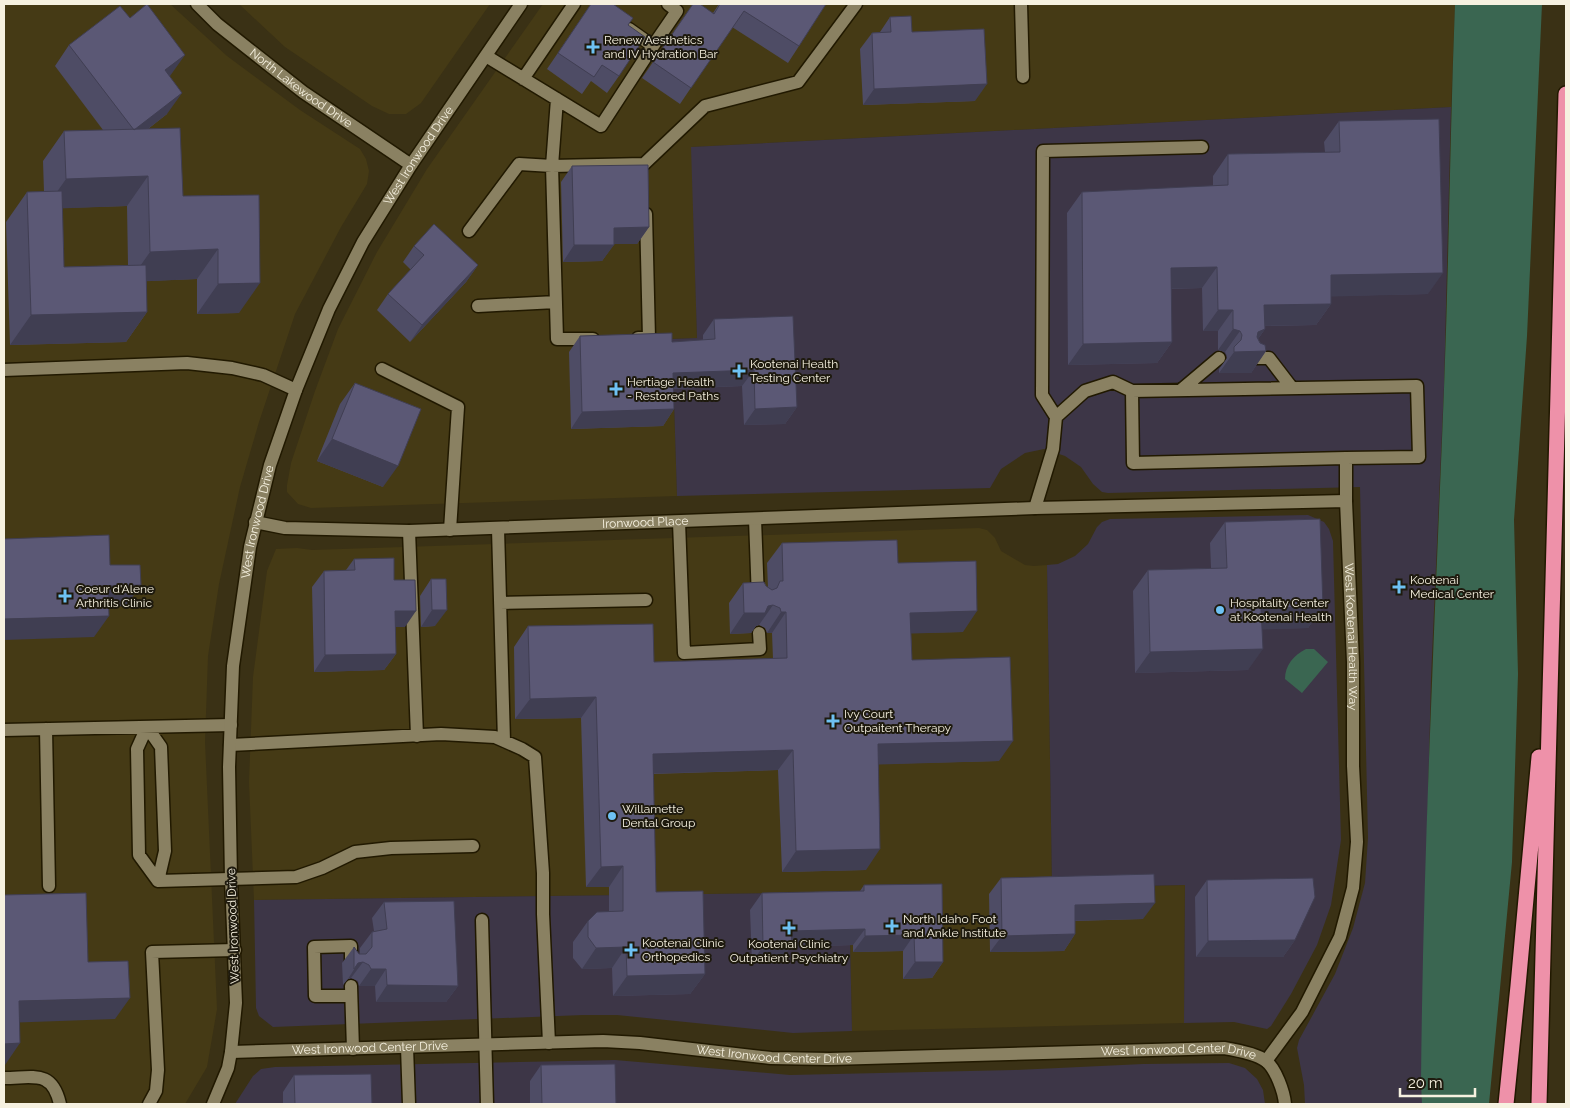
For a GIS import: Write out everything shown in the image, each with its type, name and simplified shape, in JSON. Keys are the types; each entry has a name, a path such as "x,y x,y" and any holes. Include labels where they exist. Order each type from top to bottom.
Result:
{"highway":[{"path":"1539,1104 1566,94"},
{"path":"1506,1104 1552,611"}],"street":[{"name":"North Lakewood Drive","path":"197,4 217,24 303,92 411,165"},
{"name":"West Ironwood Drive","path":"213,1104 228,1068 232,1052 236,1003 231,879 230,745 233,666 255,522 270,465 296,390 329,309 358,250 411,165 521,4"},
{"path":"523,78 574,4"},
{"path":"486,56 601,126 677,11 668,4"},
{"path":"469,230 519,164 644,169 704,106 798,82 856,4"},
{"path":"1021,4 1023,77"},
{"path":"615,20 653,46"},
{"path":"557,99 552,166 557,339 603,339"},
{"path":"1202,147 1044,151 1042,395 1056,417 1053,448 1035,508 1346,501"},
{"path":"622,338 650,338 645,203"},
{"path":"478,306 556,302"},
{"path":"1182,390 1219,358"},
{"path":"1250,358 1269,358 1292,388"},
{"path":"4,370 187,363 232,368 263,376 296,390"},
{"path":"382,369 458,407 450,530"},
{"path":"1056,417 1085,391 1113,382 1132,391 1417,386 1419,457 1132,464 1132,391"},
{"name":"West Kootenai Health Way","path":"1266,1061 1302,1012 1340,937 1353,888 1357,842 1353,766 1353,662 1346,458"},
{"name":"Ironwood Place","path":"255,522 285,528 409,531 1035,508"},
{"path":"755,519 758,602"},
{"path":"679,522 684,653 760,649 759,633"},
{"path":"498,528 504,741"},
{"path":"409,531 416,736"},
{"path":"500,603 646,600"},
{"path":"4,730 231,725"},
{"path":"147,727 161,747 165,851 158,881"},
{"path":"147,727 137,749 139,855 158,881"},
{"path":"46,729 49,886"},
{"path":"230,745 441,734 495,737 535,757 543,872 549,1043"},
{"path":"158,881 296,877 322,868 355,852 382,849 473,846"},
{"path":"482,920 487,1104"},
{"path":"350,963 351,946 314,947 315,996 351,991 353,1049"},
{"path":"149,1104 156,1091 158,1070 152,952 234,950"},
{"name":"West Ironwood Center Drive","path":"232,1052 602,1041 640,1043 771,1058 830,1059 1224,1048 1242,1051 1266,1061 1279,1079 1285,1097 1285,1104"},
{"path":"408,1047 410,1104"},
{"path":"4,1078 41,1078 49,1081 57,1090 60,1104"}],"shaded area":[{"path":"4,4 170,4 227,56 300,110 360,149 366,159 369,171 367,184 341,227 295,314 259,422 240,487 219,584 208,656 205,742 217,1009 207,1067 185,1104 4,1104"},
{"path":"239,4 490,4 421,103 406,114 389,114 372,106 285,47"},
{"path":"543,4 1455,4 1451,107 692,147 697,338 672,339 677,496 311,508 298,504 287,492 291,463 338,329 377,252 427,169"},
{"name":"Kootenai Medical Center","path":"1451,107 1444,386 1431,678 1422,1104 1305,1104 1304,1085 1297,1048 1299,1040 1335,974 1353,928 1365,883 1368,838 1360,487 1108,493 1102,492 1093,484 1081,467 1065,456 1044,449 1025,453 1001,469 990,488 677,496 672,339 697,338 691,147"},
{"path":"1308,515 1324,522 1329,529 1333,541 1341,840 1331,905 1317,945 1291,994 1271,1026 1267,1029 1234,1022 1184,1023 1185,885 1052,888 1047,565 1058,564 1075,556 1088,544 1097,527 1102,522 1110,519"},
{"path":"979,528 987,530 995,538 1001,551 1025,565 1047,565 1052,888 1185,885 1184,1023 852,1031 849,892 254,900 249,782 253,677 267,571 276,549 297,548 312,550"},
{"path":"849,892 852,1031 793,1033 617,1015 273,1027 259,1016 256,1008 254,900"},
{"path":"615,1060 790,1075 1229,1063 1245,1068 1257,1079 1263,1090 1265,1104 235,1104 253,1076 261,1069 275,1067"}],"green space":[{"path":"1455,4 1542,4 1527,336 1514,520 1518,674 1512,862 1489,1104 1422,1104 1421,1083 1427,822 1446,341"},
{"path":"1306,649 1314,649 1328,662 1302,693 1285,679 1285,674 1291,661"}],"building":[{"path":"147,4 185,55 165,70 182,93 134,130 69,45 120,6 130,18"},
{"name":"Renew Aesthetics and IV Hydration Bar","path":"591,4 613,4 633,18 628,25 645,37 619,76 602,65 594,77 558,53"},
{"path":"693,4 700,4 714,14 720,4 826,4 799,46 744,11 691,88 653,62"},
{"path":"911,16 912,32 984,29 987,84 874,89 872,33 891,32 890,17"},
{"path":"1439,119 1443,273 1331,275 1331,304 1264,305 1265,329 1258,332 1257,337 1260,343 1265,345 1266,351 1234,352 1234,347 1241,340 1242,335 1240,331 1233,329 1233,310 1218,310 1217,267 1171,268 1172,342 1083,344 1082,192 1228,185 1228,154 1340,152 1339,121"},
{"path":"180,128 183,196 259,195 260,283 218,284 218,249 150,252 148,176 66,179 64,131"},
{"path":"648,165 649,227 614,228 614,245 574,245 572,166"},
{"path":"62,191 64,267 146,265 147,312 31,315 27,192"},
{"path":"434,224 478,265 422,325 388,294 424,255 414,246"},
{"path":"793,316 797,407 755,409 754,370 673,373 674,409 582,412 580,336 672,333 672,342 715,339 714,319"},
{"path":"355,383 421,409 398,466 332,439"},
{"name":"Hospitality Center at Kootenai Health","path":"1320,519 1323,607 1261,608 1263,649 1150,652 1148,570 1227,568 1225,522"},
{"name":"Coeur d'Alene Arthritis Clinic","path":"109,535 110,565 140,565 141,585 108,586 109,616 4,619 4,539"},
{"path":"897,540 898,563 976,561 977,611 910,613 912,660 1010,657 1013,741 878,744 880,849 796,851 793,750 653,754 656,892 703,891 705,974 627,976 626,947 596,948 588,937 588,921 597,912 623,911 623,866 601,867 596,697 530,699 528,626 653,624 654,662 787,658 786,612 781,612 780,608 773,605 768,606 765,613 744,613 743,583 764,582 772,590 777,588 780,581 783,581 782,543"},
{"path":"394,558 394,580 415,580 416,611 395,611 396,654 325,655 324,571 355,570 354,559"},
{"path":"431,579 446,579 447,610 432,610"},
{"path":"1154,874 1155,903 1075,905 1075,934 1002,936 1001,878"},
{"path":"1313,878 1315,897 1295,940 1208,941 1207,880"},
{"path":"942,884 943,962 915,962 914,935 865,936 865,929 791,931 792,945 763,946 762,893 864,891 864,885"},
{"path":"86,893 88,962 128,961 130,998 19,1001 20,1043 4,1044 4,895"},
{"path":"454,901 458,986 387,985 386,969 371,969 369,965 363,962 358,963 354,969 354,947 359,954 366,954 372,947 372,932 387,929 384,902"},
{"path":"615,1064 616,1104 542,1104 541,1065"},
{"path":"371,1074 372,1104 295,1104 294,1075"}],"place":[{"name":"Renew Aesthetics and IV Hydration Bar","path":"593,47"},
{"name":"Kootenai Health Testing Center","path":"739,371"},
{"name":"Hertiage Health - Restored Paths","path":"616,389"},
{"name":"Kootenai Medical Center","path":"1399,587"},
{"name":"Coeur d'Alene Arthritis Clinic","path":"65,596"},
{"name":"Hospitality Center at Kootenai Health","path":"1220,610"},
{"name":"Ivy Court Outpaitent Therapy","path":"833,721"},
{"name":"Willamette Dental Group","path":"612,816"},
{"name":"North Idaho Foot and Ankle Institute","path":"892,926"},
{"name":"Kootenai Clinic Outpatient Psychiatry","path":"789,928"},
{"name":"Kootenai Clinic Orthopedics","path":"631,950"}]}
